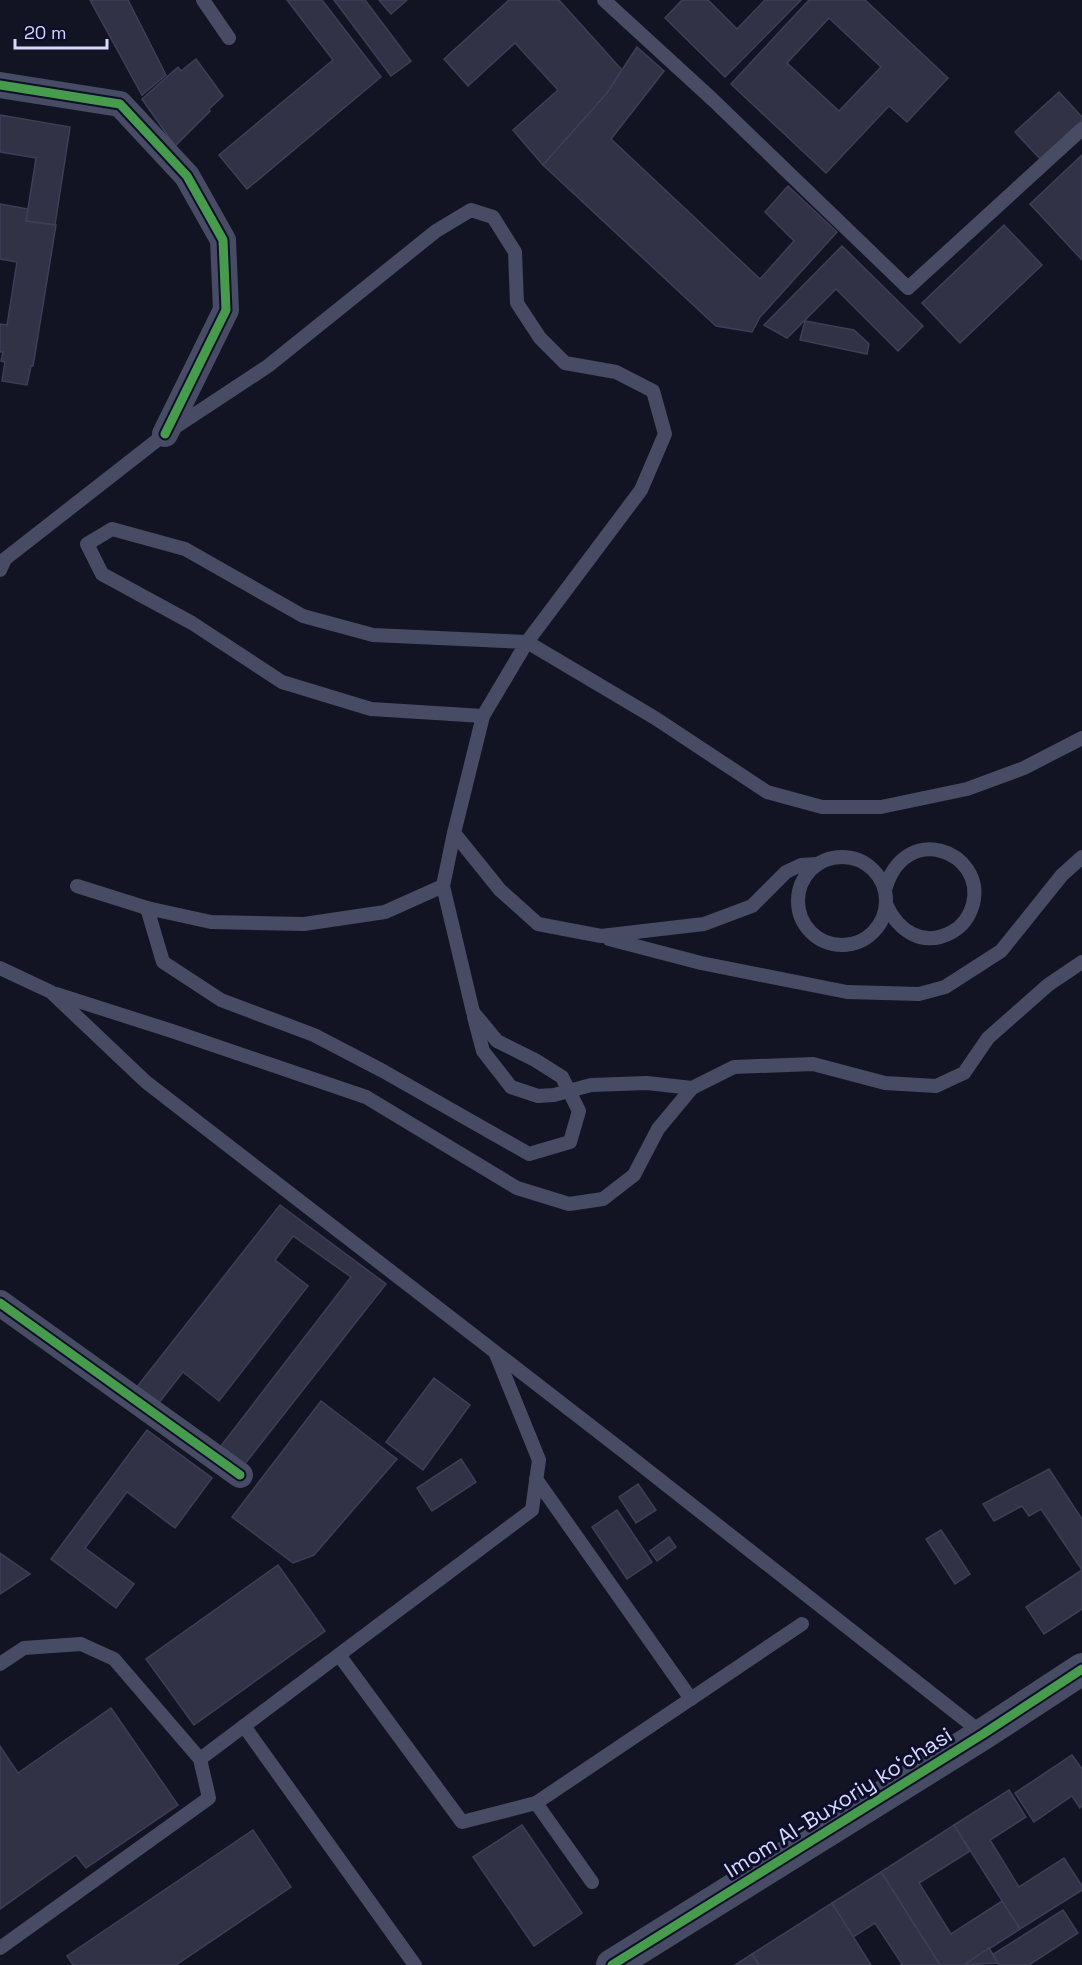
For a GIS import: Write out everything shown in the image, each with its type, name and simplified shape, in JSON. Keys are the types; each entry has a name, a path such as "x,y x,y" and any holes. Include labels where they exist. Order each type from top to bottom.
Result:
{"street":[{"path":"0,85 120,104 188,176 223,240 226,310 165,434"},
{"path":"0,1303 240,1475"},
{"name":"Imom Al-Buxoriy koʻchasi","path":"612,1965 983,1734 1082,1669"}],"lane":[{"path":"203,0 229,38"},
{"path":"604,0 712,99 908,288 1082,129"},
{"path":"0,570 5,559 165,434 268,366 436,231 471,210 494,217 515,252 517,303 540,338 565,363 616,372 653,391 665,434 641,490 527,642 483,716 442,886 483,1051 512,1087 538,1096 569,1092 591,1085 647,1083 692,1088"},
{"path":"483,716 371,709 282,682 192,622 102,574 87,544 112,529 185,549 303,616 373,635 527,642 655,718 767,792 822,807 882,807 967,789 1024,768 1082,738"},
{"path":"454,833 500,890 538,924 601,936 701,963 847,992 919,994 945,987 1000,951 1062,875 1082,858"},
{"path":"601,936 704,924 752,906 786,872 801,865 817,864 844,856 870,867 879,878 886,897 896,922 913,935 927,938 941,937 954,932 964,923 975,897 974,883 968,870 959,859 947,852 933,849 919,850 906,855 889,876 886,897 884,918 877,930 866,939 853,945 839,946 819,940 804,926 799,912 797,898 803,879 817,864"},
{"path":"76,885 147,908 211,922 304,924 385,912 442,886"},
{"path":"147,908 163,962 221,1000 314,1035 383,1071 529,1154 570,1142 579,1111 562,1077 497,1041 473,1012"},
{"path":"0,968 51,992 366,1097 517,1188 569,1204 603,1199 634,1175 658,1129 692,1088 734,1067 813,1064 885,1083 936,1086 964,1072 988,1038 1048,985 1082,962"},
{"path":"51,992 146,1082 983,1734"},
{"path":"200,1758 532,1510 539,1460 495,1352"},
{"path":"536,1479 691,1699"},
{"path":"339,1655 462,1822 536,1803 802,1624"},
{"path":"0,1664 24,1648 81,1644 114,1659 200,1758 209,1798 0,1948"},
{"path":"244,1726 415,1965"},
{"path":"536,1803 592,1882"}],"building":[{"path":"90,0 128,0 166,75 142,95"},
{"path":"287,0 322,0 381,77 247,189 219,155 333,60"},
{"path":"334,0 365,0 411,61 391,76"},
{"path":"379,0 407,0 391,14"},
{"path":"509,0 559,0 622,70 607,93 543,165 513,130 558,90 515,43 468,86 444,59"},
{"path":"682,0 708,0 737,29 765,0 801,0 725,77 665,18"},
{"path":"809,0 865,0 948,78 907,122 889,106 826,173 731,84","holes":["829,18 881,67 839,111 787,63"]},
{"path":"637,47 664,71 611,139 760,279 794,241 765,212 788,186 837,232 760,317 752,332 716,326 543,165 607,93"},
{"path":"196,59 223,96 175,146 142,99 178,67 181,71"},
{"path":"1059,92 1082,117 1082,121 1041,160 1015,132"},
{"path":"0,115 70,127 55,225 26,221 36,158 0,152"},
{"path":"1082,155 1082,260 1030,204"},
{"path":"0,204 28,209 26,221 56,225 33,366 31,366 27,385 2,381 5,362 1,361 3,352 0,352 0,324 7,325 17,262 0,259"},
{"path":"1004,225 1042,265 960,343 922,303"},
{"path":"842,246 923,326 898,351 836,289 787,338 764,325"},
{"path":"805,321 854,330 869,344 867,354 800,340"},
{"path":"280,1205 386,1284 244,1465 221,1446 351,1277 293,1236 275,1260 308,1286 219,1401 183,1372 158,1404 137,1387"},
{"path":"434,1378 470,1405 423,1470 386,1442"},
{"path":"321,1401 397,1459 314,1555 293,1563 232,1517"},
{"path":"147,1430 212,1478 175,1528 127,1492 85,1548 134,1584 116,1608 51,1559"},
{"path":"461,1459 476,1482 432,1511 417,1488"},
{"path":"1049,1469 1082,1519 1082,1570 1041,1509 1029,1516 1022,1506 994,1521 983,1504"},
{"path":"638,1484 656,1510 636,1523 619,1497"},
{"path":"617,1510 652,1562 627,1579 592,1527"},
{"path":"941,1530 970,1574 955,1584 926,1539"},
{"path":"669,1537 676,1547 657,1561 650,1551"},
{"path":"0,1553 30,1574 0,1594"},
{"path":"278,1565 325,1631 194,1725 146,1659"},
{"path":"1082,1570 1082,1609 1044,1634 1026,1607"},
{"path":"111,1708 178,1805 86,1868 76,1855 0,1909 0,1746 18,1773"},
{"path":"1072,1755 1082,1769 1082,1806 1080,1808 1072,1796 1034,1822 1015,1793"},
{"path":"1009,1790 1026,1817 990,1840 1019,1887 1064,1858 1082,1886 1082,1890 1020,1929 954,1825"},
{"path":"522,1825 582,1913 534,1946 473,1857"},
{"path":"954,1825 970,1851 919,1883 951,1934 1002,1901 1020,1929 964,1965 940,1965 881,1872"},
{"path":"253,1830 291,1887 176,1965 73,1965 67,1956"},
{"path":"881,1872 940,1965 900,1965 902,1964 875,1923 853,1937 832,1903"},
{"path":"832,1903 871,1965 759,1965 752,1954"},
{"path":"1063,1910 1078,1933 1029,1965 999,1965 992,1955"},
{"path":"989,1948 998,1963 964,1965"},
{"path":"752,1954 759,1965 735,1965"}],"cycle path":[{"path":"0,85 120,104 187,176 223,240 226,310 165,434"},
{"path":"0,1303 240,1475"},
{"path":"612,1965 983,1734 1082,1669"}]}
